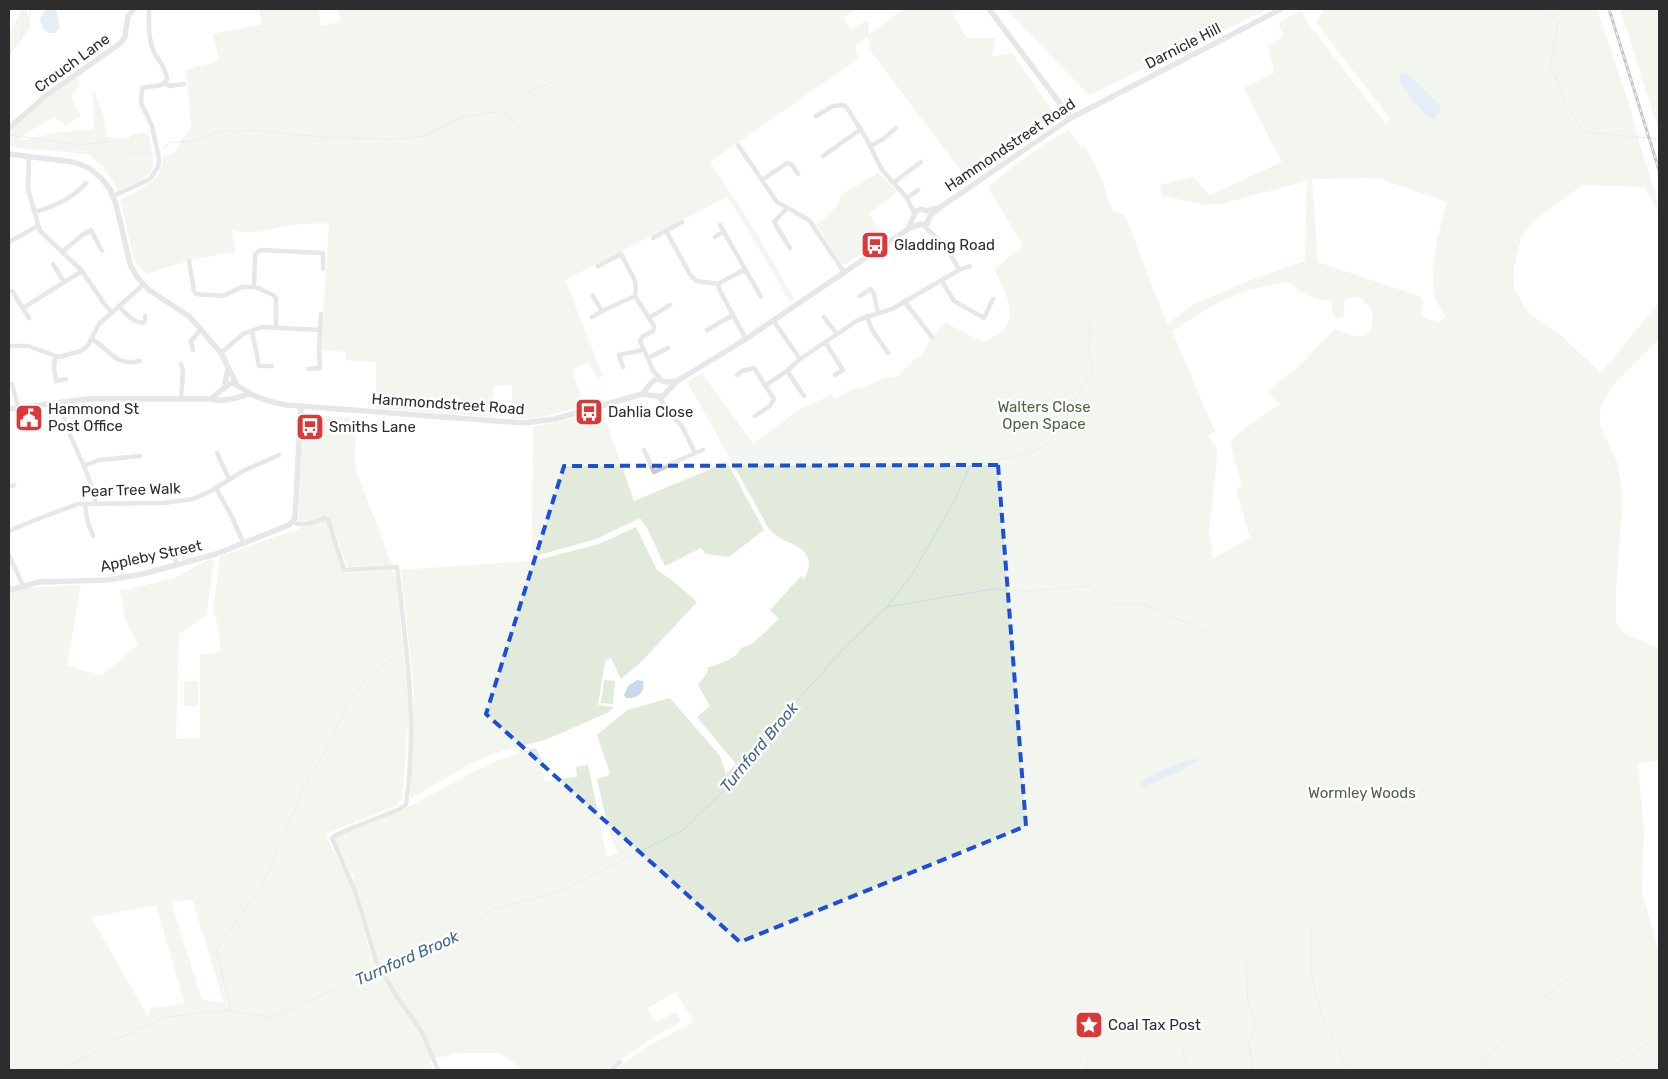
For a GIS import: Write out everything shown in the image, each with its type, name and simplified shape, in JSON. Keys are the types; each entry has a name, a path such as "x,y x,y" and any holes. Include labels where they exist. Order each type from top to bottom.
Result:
{"street":[{"name":"Crouch Lane","path":"9,128 48,94 122,42 125,36 128,16 134,9"},
{"path":"988,9 1071,118"},
{"name":"Darnicle Hill","path":"1096,104 1281,9"},
{"path":"149,11 148,28 151,42 154,51 164,66 167,79 165,83"},
{"path":"113,196 150,179 158,167 159,159 152,126 141,103 142,88 165,83 170,86 184,84"},
{"name":"Hammondstreet Road","path":"238,386 250,394 276,403 523,423 555,419 642,394 656,396 667,391 677,381 746,339 908,229 925,220 939,208 1071,118 1096,104"},
{"path":"816,116 833,106 844,105 861,129 882,170 907,198 915,214 925,220 960,270"},
{"path":"870,146 882,140 896,128"},
{"path":"823,156 861,129"},
{"path":"738,145 777,202 809,220 844,272"},
{"path":"9,154 73,162 84,166 101,178 113,196 130,264 143,285 190,317 201,329 221,353 240,391 238,396"},
{"path":"29,156 28,189 38,226 44,236 82,271 112,312"},
{"path":"893,183 921,162"},
{"path":"762,180 787,163 792,165 798,174"},
{"path":"34,212 51,207 72,196 86,183"},
{"path":"907,198 918,190"},
{"path":"786,208 774,222 790,248"},
{"path":"915,214 925,220"},
{"name":"Hammondstreet Road","path":"908,229 915,214"},
{"path":"653,238 682,222"},
{"path":"9,242 38,226"},
{"path":"720,226 760,297"},
{"path":"62,252 89,230 93,232 102,251"},
{"path":"666,231 691,276 697,280 718,284 745,269"},
{"path":"715,236 724,231"},
{"path":"254,287 255,254 260,250 324,253 323,269"},
{"path":"598,266 627,250"},
{"path":"621,254 635,281 635,296 654,329 640,339 654,372 663,380 667,391 666,406"},
{"path":"189,261 196,294 222,296 242,287 254,287 273,295 276,298 276,328"},
{"path":"52,264 64,282"},
{"path":"766,385 800,359 858,320 887,311 941,280 970,266"},
{"path":"23,308 82,271"},
{"path":"941,280 954,301 984,318 993,300"},
{"path":"718,284 746,339"},
{"path":"9,346 22,345 33,347 55,357 81,351 92,339 97,326 143,285"},
{"path":"860,296 870,290 874,294 878,313"},
{"path":"12,291 28,318"},
{"path":"593,296 602,311"},
{"path":"592,317 635,296"},
{"path":"904,301 932,337"},
{"path":"649,318 670,305"},
{"path":"119,306 136,322 143,323 145,316"},
{"path":"308,369 320,368 319,330 321,314"},
{"path":"707,330 733,315"},
{"path":"867,316 872,330 888,353"},
{"path":"824,317 837,334"},
{"path":"773,320 800,359"},
{"path":"221,353 241,336 262,327 319,330"},
{"path":"193,350 192,338 201,329"},
{"path":"252,331 259,366 272,366"},
{"path":"92,339 119,360 129,362 140,361"},
{"path":"825,342 843,370 835,375"},
{"path":"612,357 624,353 634,353 643,348"},
{"path":"648,358 668,348"},
{"path":"619,355 623,367"},
{"path":"55,357 56,381 66,379"},
{"path":"737,375 742,371 754,368 757,362"},
{"path":"181,364 183,371 181,399"},
{"path":"754,368 774,401 755,416"},
{"path":"228,370 225,394 231,398"},
{"path":"786,371 804,396"},
{"path":"654,372 651,392 666,406 669,413 684,429 695,453"},
{"name":"Hammondstreet Road","path":"642,394 651,384 663,380 677,381"},
{"path":"12,384 18,407"},
{"path":"211,399 230,384 238,386"},
{"name":"Hammondstreet Road","path":"9,409 88,399 217,400 250,394"},
{"path":"60,402 64,422 92,484 95,503"},
{"path":"301,406 295,518 293,522 298,525 325,518 328,519 344,570 397,567 407,652 412,739 406,804 400,809 342,832 332,838 355,891 376,960 422,1032 438,1070"},
{"path":"644,450 652,473 703,450"},
{"path":"217,453 230,479"},
{"name":"Pear Tree Walk","path":"9,531 71,505 184,501 198,497 243,471 279,455"},
{"path":"84,466 100,460 140,456"},
{"path":"9,487 14,485"},
{"path":"216,488 244,544"},
{"path":"85,504 87,520 93,536"},
{"name":"Appleby Street","path":"9,590 48,581 118,579 177,565 244,544 286,527 293,522"},
{"path":"172,548 177,565"},
{"path":"9,555 23,586"},
{"path":"611,1070 620,1062"}],"highlighted area":[{"path":"998,465 1026,826 740,942 486,714 564,466"}],"green space":[{"path":"21,9 26,9 31,28 13,49 9,58 9,36"},
{"path":"259,9 318,9 321,26 340,22 339,9 858,9 843,18 850,30 868,20 869,35 904,9 961,9 953,15 967,38 995,38 992,57 1012,53 1057,117 975,172 961,171 871,52 868,36 855,46 858,59 710,162 757,234 794,299 790,302 751,234 727,197 565,280 603,376 597,379 589,362 572,370 585,406 537,418 512,419 512,385 493,386 493,417 376,408 376,362 346,360 346,352 321,350 329,223 297,224 255,232 232,230 235,252 192,260 160,269 147,275 135,262 120,200 141,189 154,179 162,166 162,158 177,151 181,140 191,129 185,70 219,61 213,34 262,24"},
{"path":"1006,9 1268,9 1089,95"},
{"path":"1325,9 1597,9 1629,104 1656,195 1658,211 1644,187 1583,185 1533,221 1521,238 1514,266 1514,286 1523,305 1531,315 1560,335 1601,373 1659,303 1659,339 1612,386 1600,410 1600,425 1617,462 1623,495 1616,592 1616,622 1623,633 1659,648 1659,760 1638,764 1644,831 1642,892 1659,953 1659,1070 619,1070 619,1067 646,1047 694,1022 676,992 647,1008 656,1022 676,1012 681,1022 658,1034 606,1070 521,1070 517,1065 499,1053 457,1053 429,1060 433,1070 9,1070 9,593 24,588 81,585 67,665 101,676 138,645 126,621 120,590 175,578 211,558 214,561 206,615 179,634 176,739 200,738 200,655 221,652 216,617 213,612 220,556 325,520 327,521 343,573 392,570 396,578 409,706 402,800 395,806 325,834 353,890 372,961 377,958 353,879 355,876 351,874 336,843 336,837 341,834 403,809 502,759 536,748 542,761 545,781 577,777 576,767 588,765 607,857 618,853 610,836 597,779 610,773 597,735 627,710 670,698 720,756 726,774 736,764 697,717 710,706 698,685 708,672 707,668 731,659 741,648 752,644 779,619 770,610 801,576 804,580 808,568 808,559 799,548 769,529 687,381 702,373 753,444 802,408 831,394 835,399 860,387 885,378 898,376 917,357 921,357 930,340 946,323 982,342 996,336 1005,328 1010,312 1005,292 994,269 1022,247 1021,242 988,187 1026,157 1069,129 1081,148 1085,146 1102,180 1112,211 1125,215 1167,324 1196,303 1256,278 1305,261 1307,181 1220,204 1204,205 1161,195 1160,185 1193,177 1210,195 1282,162 1244,88 1274,73 1268,45 1283,37 1279,23 1301,10 1307,22 1385,123 1390,119 1316,22","holes":["1378,178 1447,202 1433,266 1434,291 1437,302 1445,315 1442,320 1439,322 1424,318 1421,313 1423,304 1421,298 1416,295 1318,262 1312,179","1289,282 1308,295 1332,302 1332,311 1336,318 1343,317 1345,311 1343,303 1348,298 1359,297 1367,304 1373,316 1370,330 1365,335 1352,335 1335,329 1297,368 1267,392 1280,404 1245,428 1230,442 1242,486 1236,489 1250,538 1213,559 1209,530 1218,451 1208,435 1215,432 1172,331 1215,304 1247,290","192,899 224,1003 202,1000 171,902","156,905 185,1004 152,1008 148,1017 91,917"]},
{"path":"1620,9 1659,9 1659,131"},
{"path":"77,76 80,84 71,97 80,116 66,125 54,117 20,137 23,140 61,132 94,129 93,89 103,113 107,137 128,139 130,136 143,132 150,137 153,167 147,176 119,190 104,168 88,154 9,147 9,131 49,95"},
{"path":"878,173 897,191 888,200 869,213 884,238 845,265 842,264 816,224 834,209 841,195"},
{"path":"602,410 634,501 704,472 726,460 764,530 729,557 706,554 701,548 665,566 647,528 640,518 596,539 532,557 533,427"},
{"path":"320,416 356,417 355,468 392,565 349,567 329,515 299,522 301,429 316,424"},
{"path":"636,527 657,570 672,580 697,602 642,661 621,679 611,658 605,661 598,705 614,707 607,713 545,740 501,751 472,763 410,799 414,691 401,570 533,561 599,544"},
{"path":"604,680 615,681 613,704 601,703"},
{"path":"184,681 198,681 198,706 184,706"}],"water":[{"path":"46,9 56,9 60,28 55,33 49,33 43,29 40,19"},
{"path":"1401,73 1411,76 1441,106 1435,119 1415,103 1399,80"},
{"path":"637,680 643,681 642,691 637,696 626,698 624,695 628,686"},
{"path":"1196,758 1198,760 1177,773 1143,787 1140,784 1144,780 1175,765"}],"waterway":[{"path":"9,53 20,42 23,26 27,28 32,9"},
{"path":"1547,9 1558,22 1550,64 1565,102 1583,132 1659,139"},
{"path":"524,136 507,113 532,90 547,85 565,72 606,31"},
{"path":"162,149 172,142 190,142 226,130 233,132 253,130 319,137 396,139 424,136 462,117 494,112 507,113"},
{"path":"9,135 81,145 115,141 125,145 126,150 136,155 146,152 153,154"},
{"path":"887,607 913,573 954,501 970,466 1034,451 1049,442 1061,429 1077,396 1094,368 1089,351 1090,320"},
{"name":"Turnford Brook","path":"845,647 887,607 992,589 1026,591 1090,586 1109,603 1146,605 1209,633"},
{"name":"Turnford Brook","path":"383,969 455,940 493,909 559,892 683,830 733,782 787,712 844,648"},
{"path":"231,1010 216,949 263,884 304,787 325,752 347,706 367,676 399,655"},
{"path":"1311,928 1311,974 1323,1018 1342,1055 1345,1070"},
{"path":"1246,960 1248,1006 1253,1013 1255,1026 1248,1043 1252,1070"},
{"path":"1478,1070 1500,1043 1545,997 1585,965"},
{"name":"Turnford Brook","path":"62,1070 113,1041 163,1018 231,1011 272,1017 380,970"},
{"path":"1609,1070 1659,1035"},
{"path":"1182,1046 1187,1070"},
{"path":"1087,1070 1088,1059"}],"railway":[{"path":"1609,9 1659,170"}],"place":[{"name":"Gladding Road","path":"875,245"},
{"name":"Dahlia Close","path":"589,412"},
{"name":"Hammond St Post Office","path":"29,418"},
{"name":"Smiths Lane","path":"310,427"},
{"name":"Coal Tax Post","path":"1089,1025"}],"park label":[{"name":"Walters Close Open Space","path":"1044,416"},
{"name":"Wormley Woods","path":"1362,793"}]}
